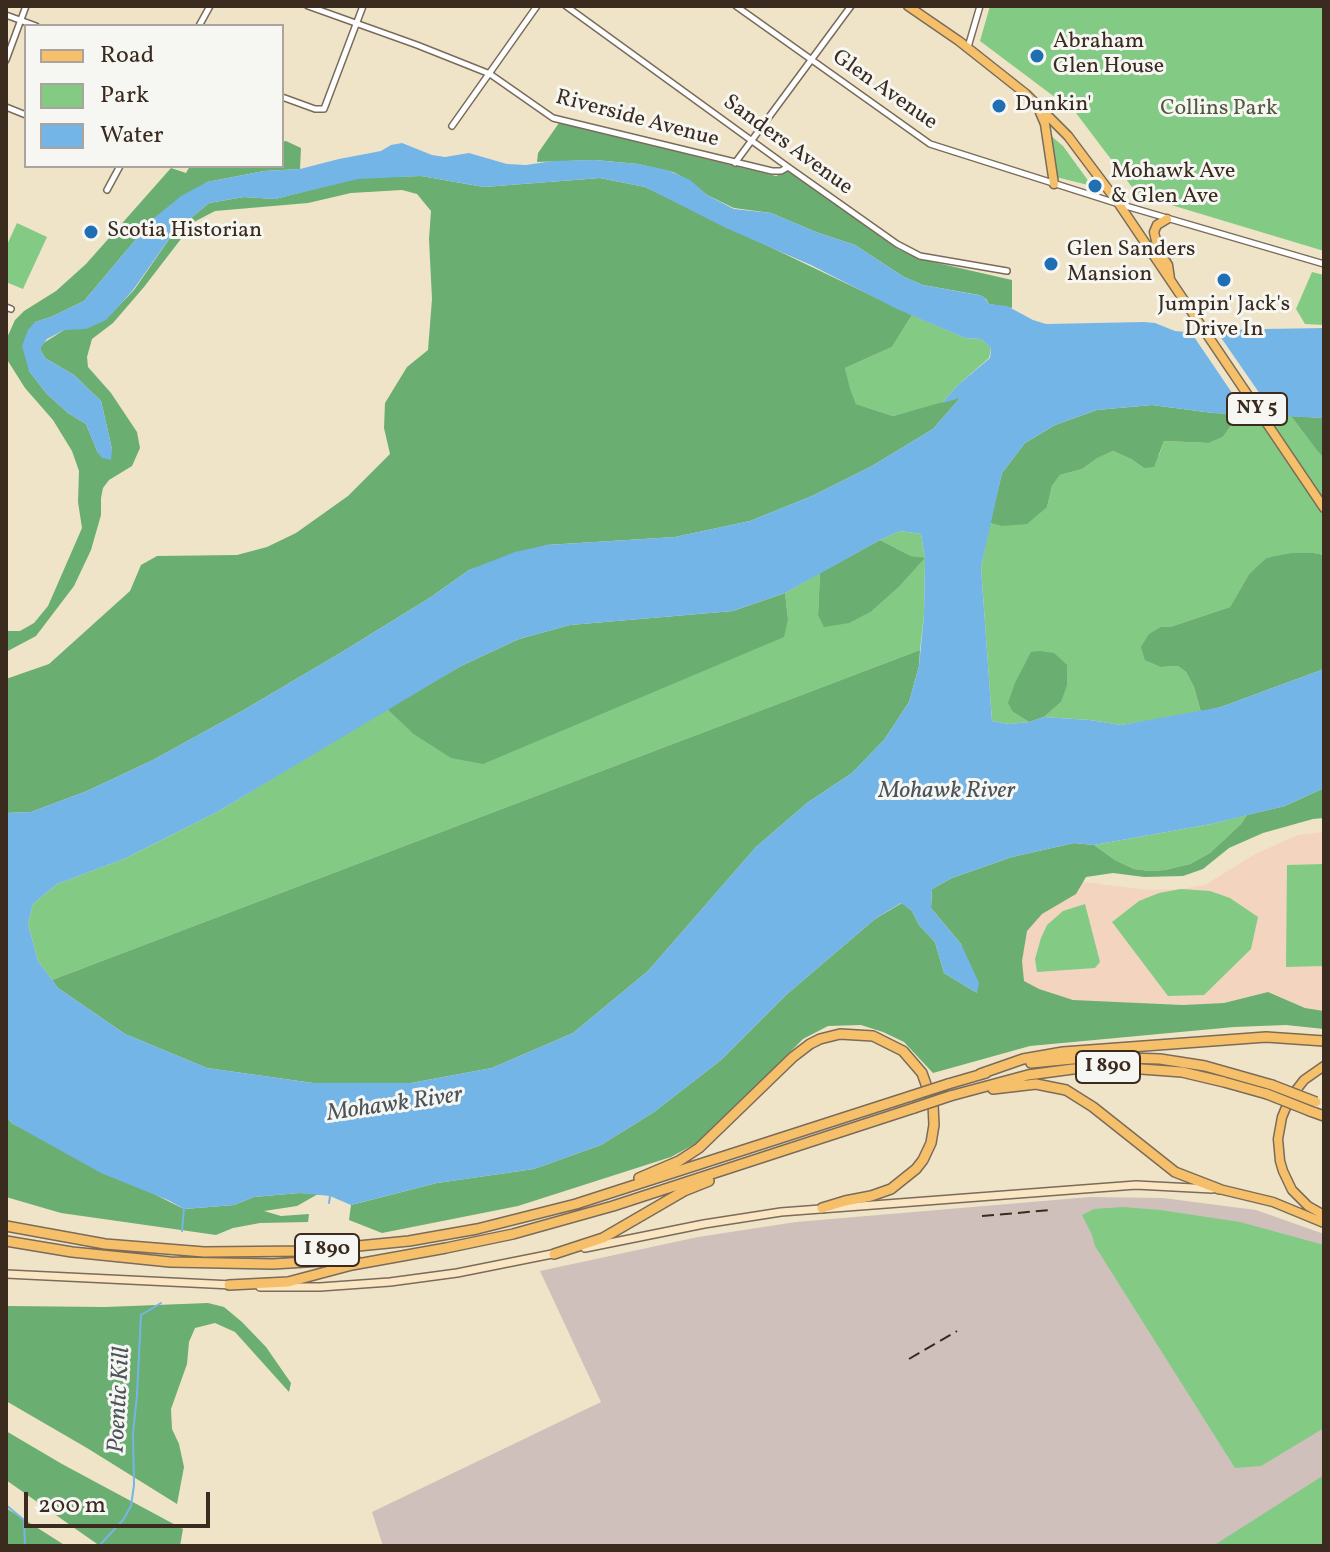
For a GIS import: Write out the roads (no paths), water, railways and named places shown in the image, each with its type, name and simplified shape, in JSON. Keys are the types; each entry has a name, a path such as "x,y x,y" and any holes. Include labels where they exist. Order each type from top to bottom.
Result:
{"highway":[{"path":"576,1204 689,1155 708,1141 810,1044 840,1034 873,1036 903,1051 922,1073 933,1104 931,1143 923,1160 900,1183 881,1193 822,1208"},
{"path":"980,1074 1043,1055 1083,1050 1284,1036 1324,1041"},
{"name":"I 890","path":"6,1226 74,1240 204,1252 273,1253 341,1249 444,1236 576,1204 980,1074 1049,1060 1138,1057 1205,1066 1269,1090 1320,1104"},
{"name":"I 890","path":"6,1241 136,1259 239,1264 342,1260 446,1248 580,1216 1006,1080 1073,1069 1114,1067 1182,1072 1269,1090 1324,1116"},
{"path":"950,1096 1025,1084 1066,1090 1084,1100 1175,1172 1219,1189"},
{"path":"554,1254 603,1238 684,1191 790,1148"},
{"path":"229,1285 288,1282 352,1265 446,1248"}],"main road":[{"name":"NY 5","path":"908,6 1026,94 1068,136 1119,204 1324,508"},
{"path":"1037,105 1045,124 1054,184"},
{"path":"1167,219 1157,225 1154,232 1158,249 1168,265 1171,284"},
{"path":"1324,1066 1304,1080 1290,1098 1278,1139 1283,1171 1292,1190 1308,1206 1324,1215"},
{"path":"6,1274 297,1288 390,1282 457,1273 726,1220 822,1208 1136,1185 1219,1189 1273,1202 1324,1223"}],"street":[{"path":"6,60 26,6"},
{"name":"Riverside Avenue","path":"308,6 490,74 553,118 772,171 788,167"},
{"path":"284,98 321,110 327,105 363,6"},
{"path":"452,126 537,6"},
{"name":"Sanders Avenue","path":"566,6 897,244 920,256 1007,271"},
{"name":"Glen Avenue","path":"736,6 930,144 1167,219 1324,264"},
{"path":"735,163 851,6"},
{"path":"968,48 980,6"},
{"path":"6,15 31,24"},
{"path":"107,190 119,168"}],"water":[{"name":"Mohawk River","path":"402,143 445,157 469,153 507,164 595,160 667,170 690,180 707,195 734,209 771,213 855,245 904,277 923,285 983,296 989,304 1007,306 1046,324 1144,322 1186,332 1324,328 1324,418 1213,413 1152,405 1097,410 1055,425 1025,443 1002,473 981,567 992,721 1009,724 1044,717 1121,725 1221,707 1324,669 1324,788 1285,806 1211,824 1094,845 1074,843 1012,857 952,878 932,889 931,908 961,944 979,983 977,993 944,973 935,942 919,925 912,911 901,903 875,919 786,995 721,1060 654,1112 601,1145 534,1169 437,1183 351,1205 330,1196 299,1193 254,1197 234,1205 184,1209 101,1173 13,1124 6,1117 6,813 31,812 87,791 153,760 342,652 469,570 515,552 547,545 675,537 750,521 812,496 872,466 933,429 960,398 942,403 990,358 991,348 981,339 965,338 897,309 645,187 600,178 484,187 421,176 358,179 275,199 244,197 209,203 174,232 133,290 106,320 86,329 64,330 47,339 40,349 45,358 74,375 101,401 112,449 111,460 102,458 98,453 86,424 47,394 29,371 22,346 28,330 35,322 84,301 153,219 181,196 207,182 264,171 300,169 381,151","holes":["900,531 921,534 925,558 919,666 909,702 884,740 852,773 807,803 756,847 648,971 573,1033 492,1068 411,1083 313,1083 207,1068 125,1034 58,988 38,961 28,924 33,904 57,884 124,859 219,811 461,666 519,639 570,625 733,611 785,593"]}],"waterway":[{"path":"329,1203 330,1196"},
{"name":"Poentic Kill","path":"182,1231 184,1208"},
{"name":"Poentic Kill","path":"99,1546 123,1520 131,1506 141,1315 161,1303"},
{"path":"6,1505 24,1520 25,1546"}],"railway":[{"path":"982,1216 1051,1210"},
{"path":"909,1359 957,1331"}],"place":[{"name":"Abraham Glen House","path":"1037,56"},
{"name":"Dunkin'","path":"999,106"},
{"name":"Mohawk Ave & Glen Ave","path":"1095,186"},
{"name":"Scotia Historian","path":"91,232"},
{"name":"Glen Sanders Mansion","path":"1051,264"},
{"name":"Jumpin' Jack's Drive In","path":"1224,280"}],"park label":[{"name":"Collins Park","path":"1219,110"}]}
